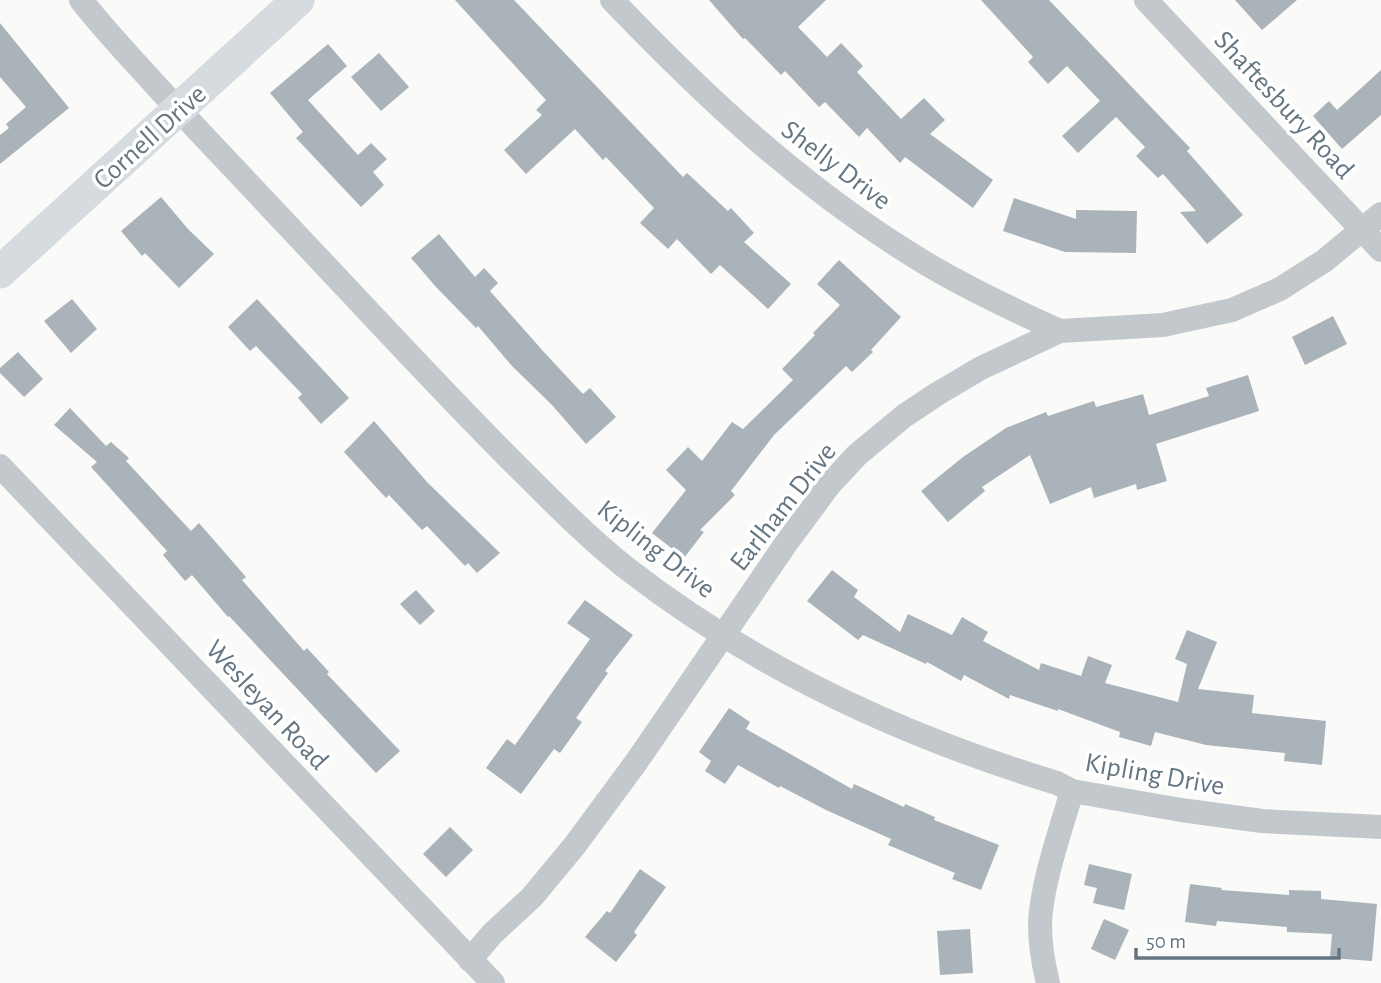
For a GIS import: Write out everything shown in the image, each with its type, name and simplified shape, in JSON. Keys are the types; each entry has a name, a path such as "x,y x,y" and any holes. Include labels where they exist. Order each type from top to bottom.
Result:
{"street":[{"name":"Kipling Drive","path":"81,0 179,110 485,435 564,512 624,565 692,616 767,662 865,712 929,739 1057,783 1072,791 1262,821 1381,827"},
{"name":"Cornell Drive","path":"0,272 298,0"},
{"name":"Shelly Drive","path":"612,0 679,70 750,136 850,214 918,259 990,299 1059,331"},
{"name":"Shaftesbury Road","path":"1146,0 1381,250"},
{"name":"Earlham Drive","path":"470,960 492,934 532,897 575,845 830,484 858,455 904,416 981,368 1059,331 1163,325 1232,310 1280,289 1324,261 1381,214"},
{"name":"Wesleyan Road","path":"0,466 493,983"},
{"path":"1048,983 1042,958 1040,921 1050,867 1072,791"}],"building":[{"path":"455,0 514,0 683,177 687,173 728,211 731,208 754,233 744,242 791,284 768,309 720,265 711,274 677,239 668,249 640,223 654,208 606,157 603,160 575,129 526,174 504,150 542,115 536,110 546,100"},
{"path":"709,0 826,0 798,27 827,57 841,43 863,66 857,72 901,119 924,98 945,120 930,134 993,180 973,208 905,157 900,163 867,128 859,137 825,102 819,107 785,71 781,75 745,38 743,39"},
{"path":"981,0 1049,0 1190,148 1187,151 1243,215 1207,244 1180,212 1196,211 1163,174 1158,178 1136,156 1145,147 1116,117 1078,153 1062,136 1100,101 1067,66 1048,84 1028,62 1033,57"},
{"path":"1235,0 1297,0 1262,30"},
{"path":"0,23 69,108 0,164 0,135 9,128 6,124 26,107 0,77"},
{"path":"328,44 347,66 308,100 358,155 371,143 387,159 373,172 384,185 361,207 296,138 303,132 270,93"},
{"path":"379,53 409,87 381,111 351,77"},
{"path":"1381,70 1381,115 1342,149 1313,116 1329,101 1337,110"},
{"path":"161,197 214,254 179,288 145,253 142,256 121,231"},
{"path":"1014,198 1076,219 1076,210 1137,211 1136,253 1065,252 1003,231"},
{"path":"439,234 475,277 484,268 498,283 490,291 543,351 583,394 590,388 616,417 586,444 478,326 476,328 411,258"},
{"path":"839,260 901,317 871,350 873,352 852,372 846,366 774,435 731,491 735,495 700,530 704,532 684,558 652,533 686,490 666,470 688,447 702,461 732,422 743,429 793,380 782,369 840,305 817,284"},
{"path":"72,299 97,329 71,353 44,321"},
{"path":"257,299 349,398 321,424 298,398 302,394 256,346 250,351 228,327"},
{"path":"1333,316 1347,344 1305,365 1292,337"},
{"path":"18,352 43,379 24,397 0,373 0,368"},
{"path":"1248,375 1259,411 1156,444 1167,481 1137,490 1136,484 1094,498 1091,487 1050,504 1030,455 982,487 985,491 948,522 921,491 963,457 1006,428 1046,412 1048,416 1094,401 1096,407 1143,394 1149,415 1209,396 1206,388"},
{"path":"70,408 106,446 111,442 129,458 126,461 191,531 199,523 246,577 242,580 304,651 307,648 329,672 327,674 400,751 376,773 228,617 192,575 185,581 163,555 167,551 91,467 97,462 54,425"},
{"path":"374,421 427,482 500,553 477,573 468,563 465,566 427,526 422,530 389,495 386,498 344,452"},
{"path":"832,570 858,590 854,597 900,632 908,614 952,635 962,617 988,632 983,641 1039,670 1041,663 1081,676 1088,656 1112,665 1105,683 1178,702 1187,664 1175,659 1187,630 1217,642 1198,689 1254,695 1252,713 1326,721 1322,765 1284,761 1285,753 1206,745 1155,732 1151,746 1119,737 1120,732 1058,709 1010,695 1009,699 964,675 961,681 927,662 926,664 863,635 858,640 807,601"},
{"path":"416,590 435,611 420,625 400,604"},
{"path":"585,600 633,635 605,671 608,673 576,718 582,722 560,753 554,749 521,794 486,768 507,739 515,745 590,639 567,623"},
{"path":"729,708 750,722 746,729 852,789 854,784 904,807 905,804 935,817 934,820 999,845 981,890 952,879 955,873 888,845 891,839 780,786 779,788 738,765 725,784 705,771 711,761 699,752"},
{"path":"450,827 473,850 446,877 423,854"},
{"path":"1089,864 1132,874 1124,910 1093,903 1097,888 1084,885"},
{"path":"640,869 666,887 634,932 637,935 616,962 585,937 607,911 610,913"},
{"path":"1190,884 1222,888 1221,890 1289,895 1289,890 1321,891 1321,899 1377,904 1372,961 1330,958 1332,934 1287,932 1287,927 1217,921 1216,926 1185,922"},
{"path":"1104,919 1129,930 1115,960 1091,949"},
{"path":"970,929 973,973 940,975 937,931"}]}
